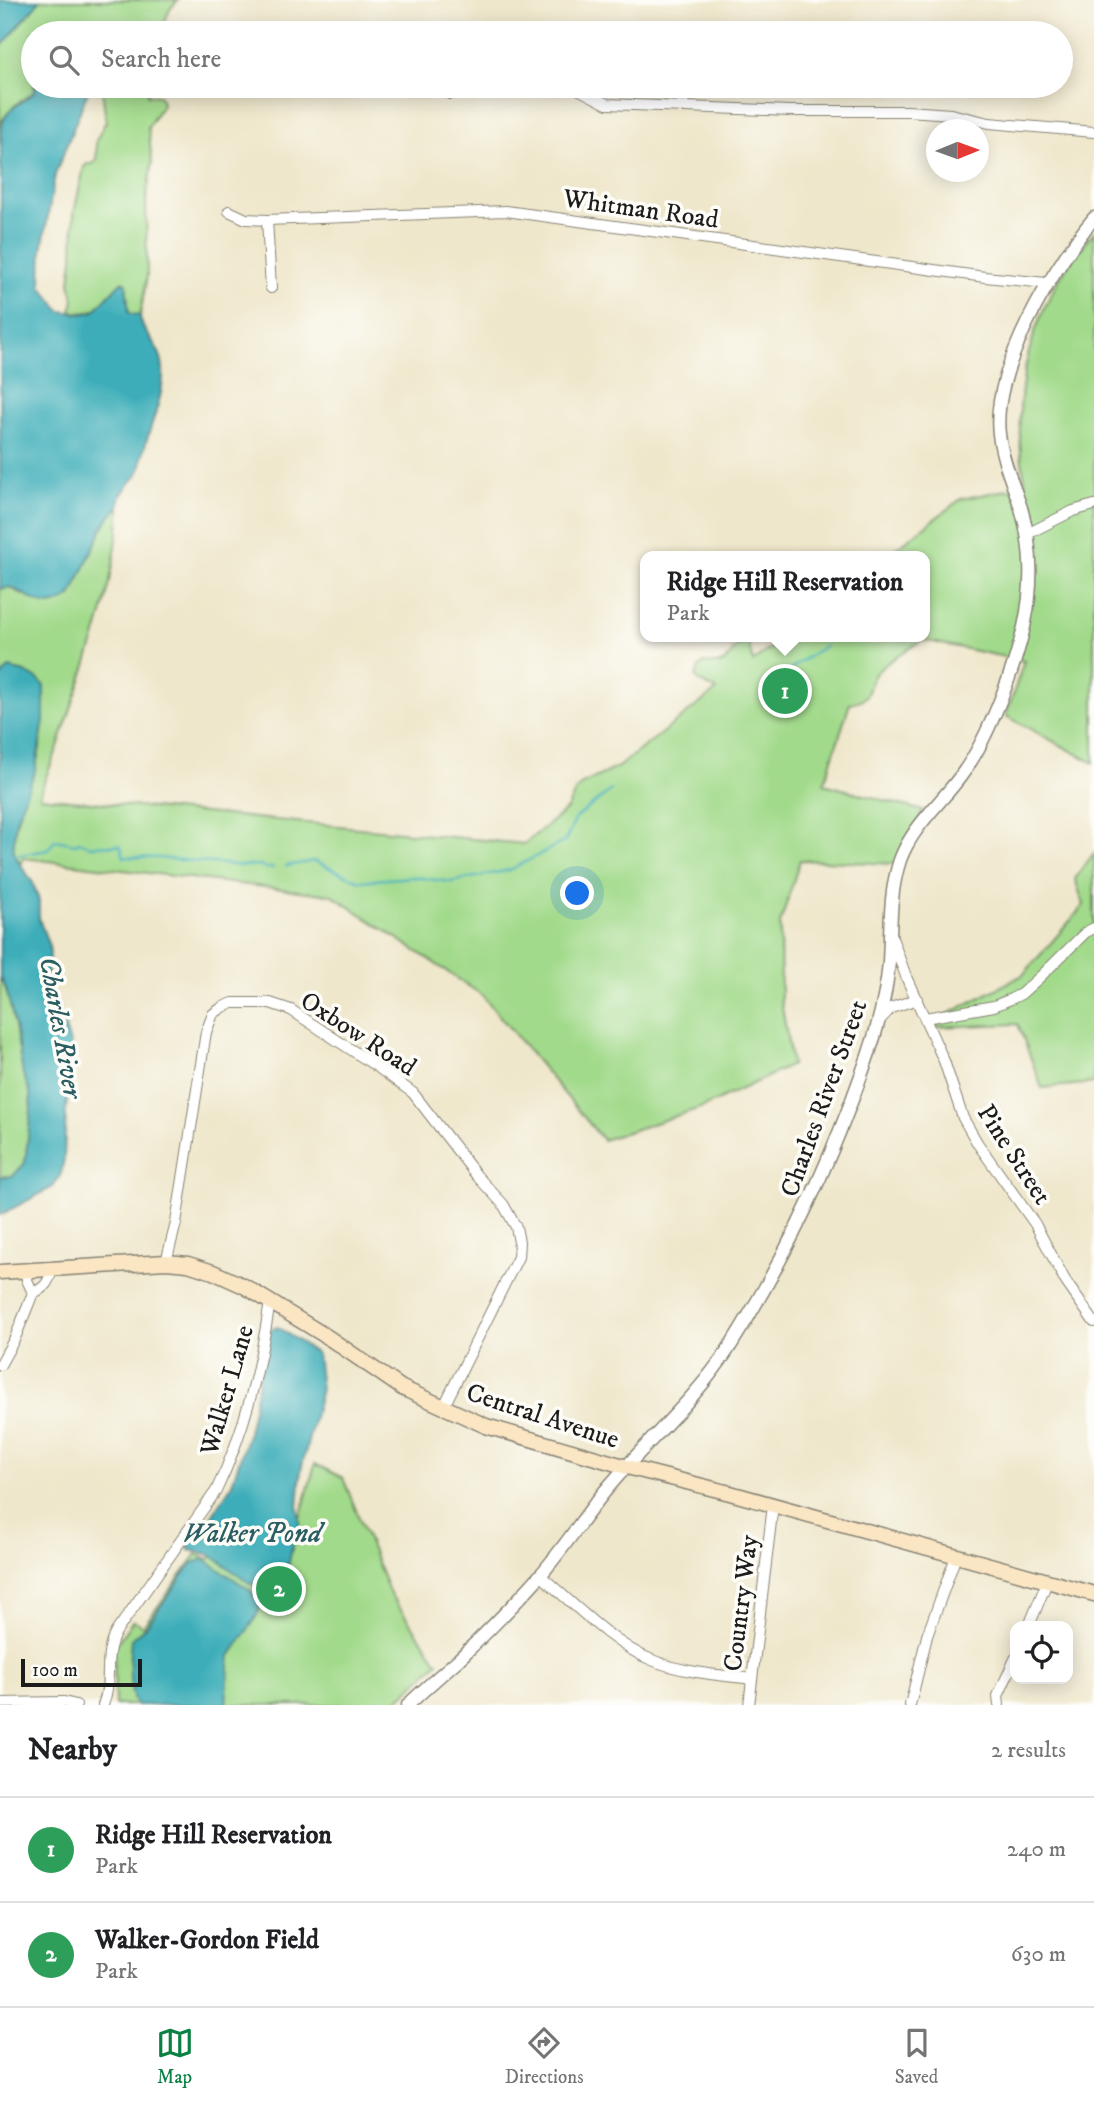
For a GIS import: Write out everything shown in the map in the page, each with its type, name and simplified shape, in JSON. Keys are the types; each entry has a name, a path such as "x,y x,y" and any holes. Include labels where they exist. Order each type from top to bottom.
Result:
{"main road":[{"name":"Central Avenue","path":"0,1272 166,1262 188,1264 244,1286 329,1338 402,1388 486,1426 1094,1594"}],"street":[{"path":"595,98 607,104 790,111 908,111 951,114 989,123 1094,132"},
{"name":"Whitman Road","path":"229,211 246,219 267,220 506,211 1047,283"},
{"name":"Charles River Street","path":"408,1705 464,1653 540,1575 613,1481 708,1377 778,1265 818,1186 862,1074 879,1022 888,967 891,899 901,857 922,822 975,755 1002,694 1024,631 1031,592 1031,563 1027,534 999,434 999,413 1006,379 1047,283 1094,218"},
{"path":"267,220 271,288"},
{"path":"1027,534 1073,510 1094,505"},
{"path":"925,1018 994,1006 1011,999 1031,985 1086,932 1094,928"},
{"name":"Pine Street","path":"891,932 898,958 946,1066 963,1118 978,1144 1035,1224 1066,1282 1094,1322"},
{"path":"879,1022 891,1008 917,999"},
{"name":"Oxbow Road","path":"166,1262 176,1223 206,1032 213,1014 233,1003 270,1003 291,1010 413,1093 477,1176 503,1204 516,1227 518,1257 443,1408"},
{"path":"0,1365 15,1338 33,1293 43,1289 50,1280 52,1269"},
{"path":"26,1271 33,1293"},
{"name":"Walker Lane","path":"103,1705 106,1697 109,1646 116,1632 216,1491 228,1467 253,1389 270,1302"},
{"name":"Country Way","path":"749,1705 773,1505"},
{"path":"911,1705 927,1636 956,1556"},
{"path":"540,1575 607,1632 651,1660 698,1672 752,1679"},
{"path":"1031,1621 1047,1581"},
{"path":"999,1705 998,1696 1010,1670"},
{"path":"0,1703 64,1702 76,1705"}],"green space":[{"path":"40,0 178,0 165,21 22,21"},
{"path":"21,23 21,98 25,98 2,120 0,144 0,48"},
{"path":"103,98 162,100 162,105 148,127 152,162 146,200 147,277 140,316 129,314 126,283 123,281 95,309 89,312 71,311 74,300 70,282 74,213 84,167 93,164 97,159 96,141 106,121"},
{"path":"1094,232 1094,763 1006,716 1024,661 930,641 930,551 893,551 961,499 1026,486 1020,417 1029,351 1054,288 1072,259"},
{"path":"119,506 116,543 103,612 40,797 524,844 567,809 582,784 618,767 717,690 700,682 696,677 699,667 704,663 726,661 734,650 745,643 749,645 753,662 778,642 920,642 877,672 867,695 850,703 824,784 923,811 897,864 800,860 780,924 781,1001 792,1065 706,1106 603,1140 482,995 332,895 23,858 21,863 15,855 14,832 37,760 43,713 39,680 25,672 9,668 0,678 0,589 10,587 22,595 71,596 105,523"},
{"path":"1094,853 1094,1083 1042,1088 1018,1024 938,1027 935,1021 1023,975 1084,905 1075,879"},
{"path":"0,977 6,989 15,1026 23,1074 30,1092 31,1110 25,1163 13,1176 0,1177"},
{"path":"315,1464 343,1478 390,1594 438,1662 393,1705 115,1705 114,1647 133,1620 143,1626 197,1554 209,1559 273,1494 298,1526"}],"water":[{"path":"0,0 40,0 21,21 0,48"},
{"path":"26,98 85,98 55,175 42,250 41,286 61,311 82,314 93,312 121,282 126,283 129,313 140,316 163,365 160,395 140,470 124,491 119,506 105,523 71,596 62,602 46,605 10,587 0,589 1,133 5,118"},
{"name":"Charles River","path":"9,668 25,672 44,686 44,721 35,771 16,820 13,853 33,883 39,901 39,919 49,946 47,968 71,1046 72,1059 61,1174 53,1187 0,1215 0,1177 13,1176 25,1163 31,1110 30,1092 23,1074 15,1026 6,989 0,977 0,678"},
{"name":"Walker Pond","path":"278,1327 317,1354 321,1389 301,1470 298,1508 301,1527 293,1544 287,1571 277,1591 269,1591 260,1589 212,1556 189,1550 188,1545 203,1529 231,1486 247,1437 269,1330"},
{"name":"Walker Pond","path":"204,1559 249,1589 261,1606 230,1656 226,1705 136,1705 130,1682 131,1639 147,1625 192,1563"}],"waterway":[{"path":"771,682 783,682 794,666 825,646"},
{"path":"286,866 314,861 360,881 414,877 451,882 510,870 565,841 576,818 611,790"},
{"path":"12,856 48,850 55,840 75,844 80,842 90,846 120,845 124,857 261,865 273,868"}],"place":[{"name":"Ridge Hill Reservation","path":"785,691"},
{"name":"Walker-Gordon Field","path":"279,1589"}]}
